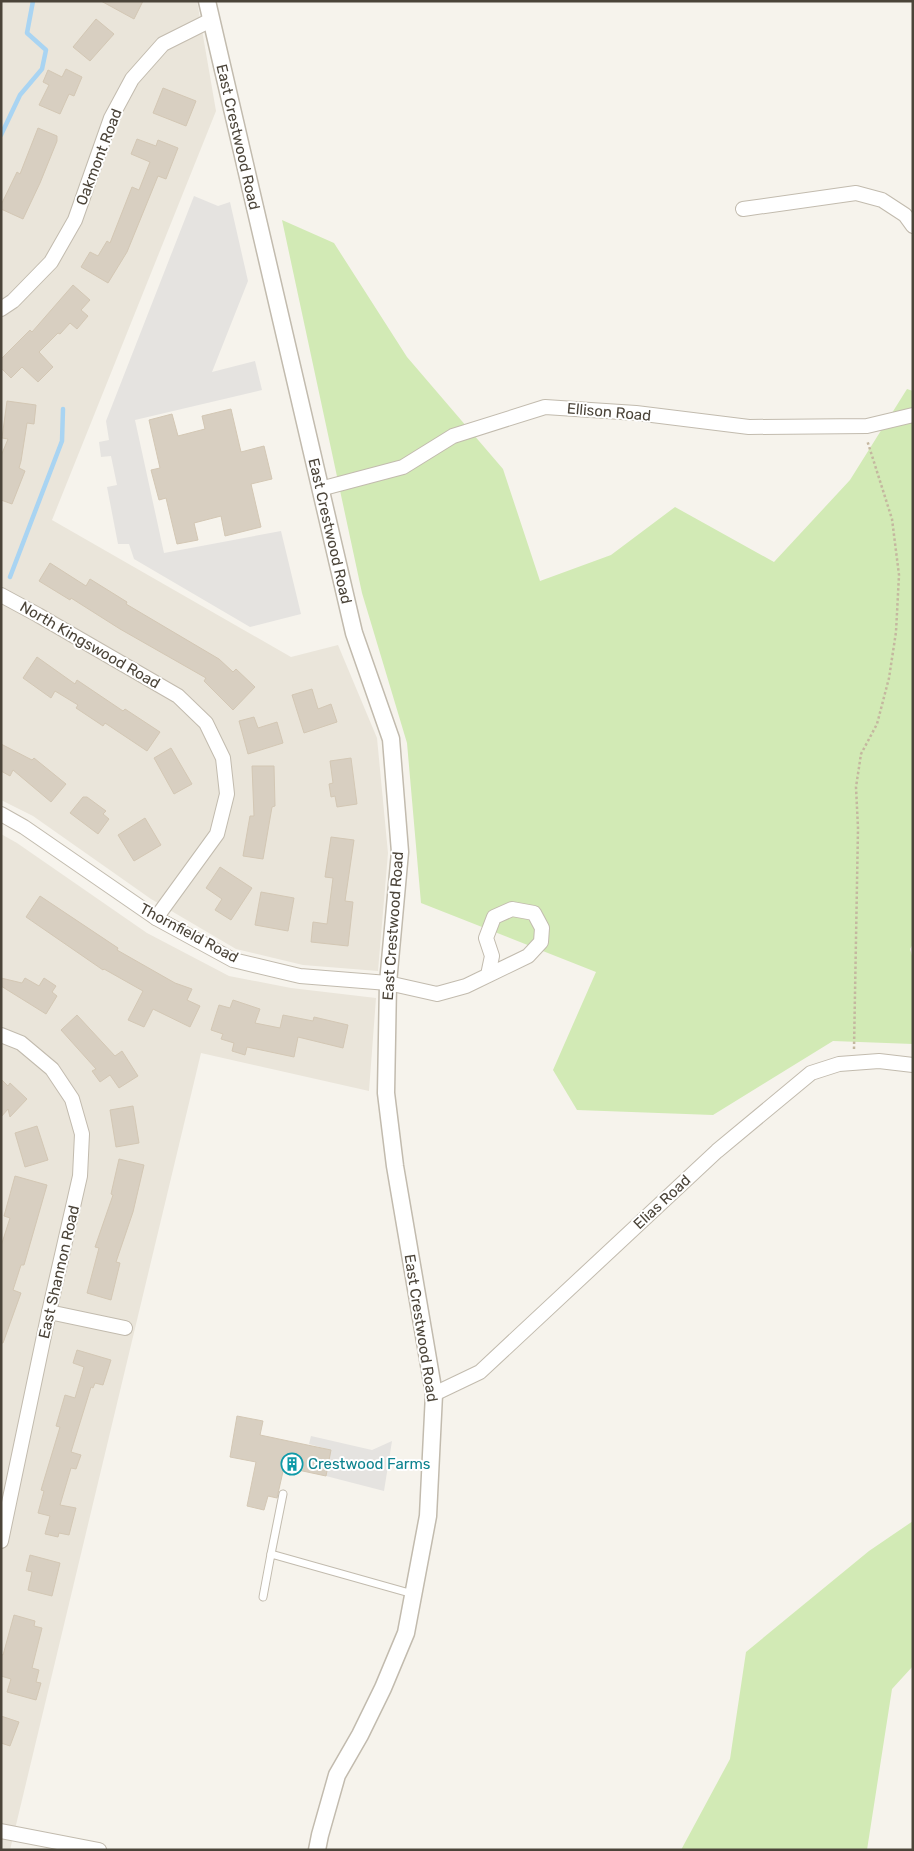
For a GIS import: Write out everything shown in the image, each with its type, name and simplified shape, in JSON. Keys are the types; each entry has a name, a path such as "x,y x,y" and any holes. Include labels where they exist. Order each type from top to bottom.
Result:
{"street":[{"name":"East Crestwood Road","path":"207,1 354,633 391,739 400,852 388,983 386,1093 395,1166 434,1394 428,1516 406,1633 383,1688 360,1735 337,1775 317,1850"},
{"name":"Oakmont Road","path":"1,309 13,301 51,262 75,220 111,118 132,79 163,44 211,20"},
{"path":"743,209 856,193 882,200 906,215 913,226"},
{"name":"Ellison Road","path":"320,488 403,466 453,436 545,407 636,413 749,427 862,426 913,415"},
{"name":"North Kingswood Road","path":"1,595 178,696 206,724 223,758 227,794 217,834 156,918"},
{"name":"Thornfield Road","path":"1,814 24,827 156,918 233,960 300,976 388,983 437,994 466,986 528,956 541,942 542,928 534,913 512,909 494,917 486,938 492,956 488,975"},
{"name":"East Shannon Road","path":"1,1035 21,1043 52,1069 72,1100 82,1134 80,1176 49,1312 1,1541"},
{"name":"Elias Road","path":"434,1394 480,1372 717,1151 811,1073 839,1064 879,1060 913,1065"},
{"path":"49,1312 125,1328"},
{"path":"1,1831 99,1850"}],"lane":[{"path":"263,1597 283,1494"},
{"path":"271,1554 414,1594"}],"path":[{"path":"854,1063 858,828 856,787 861,754 877,724 889,678 896,632 898,575 892,519 862,426"}],"shaded area":[{"path":"1,1 197,1 216,111 52,520 291,657 338,645 377,738 388,853 378,971 303,965 236,949 151,899 33,816 1,800"},
{"path":"194,196 218,206 230,202 248,281 212,372 255,361 262,390 135,420 164,553 281,531 301,614 250,627 134,559 129,544 118,544 107,487 117,485 111,456 101,457 99,442 109,440 106,421"},
{"path":"1,834 17,843 147,933 229,976 291,988 376,998 369,1091 201,1053 10,1850 1,1850"},
{"path":"311,1436 372,1450 392,1441 384,1491 326,1476 330,1450 309,1444"}],"green space":[{"path":"282,220 334,243 407,357 503,469 540,581 611,555 675,507 774,562 850,480 907,389 913,391 913,944 910,949 913,959 913,1044 833,1041 713,1115 577,1110 553,1070 596,972 421,903 407,743 362,593"},
{"path":"913,1521 913,1666 892,1689 867,1850 681,1850 730,1759 746,1652 869,1551"}],"building":[{"path":"101,1 143,1 134,19"},
{"path":"96,19 114,34 90,61 73,47"},
{"path":"66,69 82,77 74,96 69,94 60,114 39,105 49,85 43,82 48,70 62,77"},
{"path":"163,88 196,101 186,126 153,113"},
{"path":"38,128 57,136 57,141 23,219 1,209 1,205 17,172 20,174"},
{"path":"137,139 156,146 158,140 178,148 166,179 158,176 127,252 108,283 81,267 90,252 98,256 107,241 110,243 132,187 139,190 150,162 131,154"},
{"path":"73,285 90,300 81,310 88,316 77,329 70,323 39,352 53,367 38,382 22,367 11,378 1,368 1,359 30,330 32,332"},
{"path":"7,401 36,405 34,424 27,423 19,468 25,471 12,504 1,500 1,456 8,439 2,438"},
{"path":"231,409 241,452 264,446 272,479 251,484 261,527 225,536 221,516 194,523 198,540 177,544 166,498 159,500 151,470 160,468 149,420 172,414 178,436 205,429 202,416"},
{"path":"50,563 86,586 90,579 127,602 126,604 219,659 233,672 236,669 255,687 233,710 204,681 206,678 39,581"},
{"path":"37,657 75,684 77,680 123,711 125,709 160,732 147,751 105,723 103,726 76,708 78,705 55,691 51,698 23,678"},
{"path":"312,689 318,709 331,704 337,722 304,733 292,695"},
{"path":"254,717 258,728 277,722 283,743 248,754 239,721"},
{"path":"1,744 32,760 34,758 66,784 51,802 13,770 10,776 1,771"},
{"path":"171,748 192,784 174,794 154,758"},
{"path":"351,758 357,804 337,807 335,796 331,797 329,784 333,783 330,761"},
{"path":"252,766 274,766 275,806 272,807 263,859 243,856 250,816 254,816"},
{"path":"83,797 87,797 106,811 103,814 109,819 98,834 70,813"},
{"path":"145,818 161,845 134,861 118,835"},
{"path":"331,837 354,840 345,901 353,902 348,946 311,942 313,922 327,924 333,878 325,877"},
{"path":"220,867 252,888 231,920 215,910 222,899 206,888"},
{"path":"261,892 294,898 288,931 255,925"},
{"path":"40,896 118,948 117,950 175,983 192,989 187,1000 200,1006 190,1027 153,1009 144,1027 128,1020 143,991 103,970 26,917"},
{"path":"1,978 22,983 25,978 39,986 44,978 56,986 52,992 57,996 46,1014 1,986"},
{"path":"233,1000 260,1009 255,1023 280,1028 283,1015 313,1021 314,1017 348,1025 343,1048 298,1037 294,1057 247,1047 245,1055 232,1051 234,1043 221,1039 223,1034 211,1030 219,1005 230,1008"},
{"path":"77,1015 115,1056 122,1051 138,1076 119,1088 110,1075 100,1082 92,1071 96,1069 61,1030"},
{"path":"1,1079 8,1086 10,1083 27,1099 10,1117 8,1109 1,1117"},
{"path":"133,1106 139,1143 116,1147 110,1110"},
{"path":"37,1126 48,1160 25,1167 15,1133"},
{"path":"119,1159 144,1165 133,1212 116,1262 120,1263 111,1300 87,1293 99,1248 95,1247 113,1195 111,1194"},
{"path":"15,1176 47,1185 24,1265 21,1265 13,1290 21,1293 3,1343 1,1343 1,1246 10,1218 4,1216"},
{"path":"77,1350 111,1360 103,1385 95,1383 93,1388 91,1387 71,1452 81,1455 76,1469 71,1468 60,1505 76,1508 69,1535 59,1533 58,1537 45,1534 50,1516 38,1513 44,1491 41,1490 60,1427 56,1426 65,1395 75,1398 84,1367 73,1363"},
{"name":"Crestwood Farms","path":"237,1416 263,1421 260,1435 331,1450 326,1476 284,1467 277,1498 268,1496 264,1510 247,1506 256,1462 230,1457"},
{"path":"30,1555 60,1563 52,1596 28,1590 32,1572 26,1571"},
{"path":"14,1615 35,1621 34,1626 42,1628 32,1668 39,1670 36,1682 41,1683 36,1700 7,1692 11,1679 1,1676 1,1654 3,1655"},
{"path":"1,1716 19,1722 10,1746 1,1743"}],"waterway":[{"path":"1,135 20,95 42,69 46,50 27,33 33,1"},
{"path":"10,577 62,441 63,409"}],"place":[{"name":"Crestwood Farms","path":"292,1464"}]}
